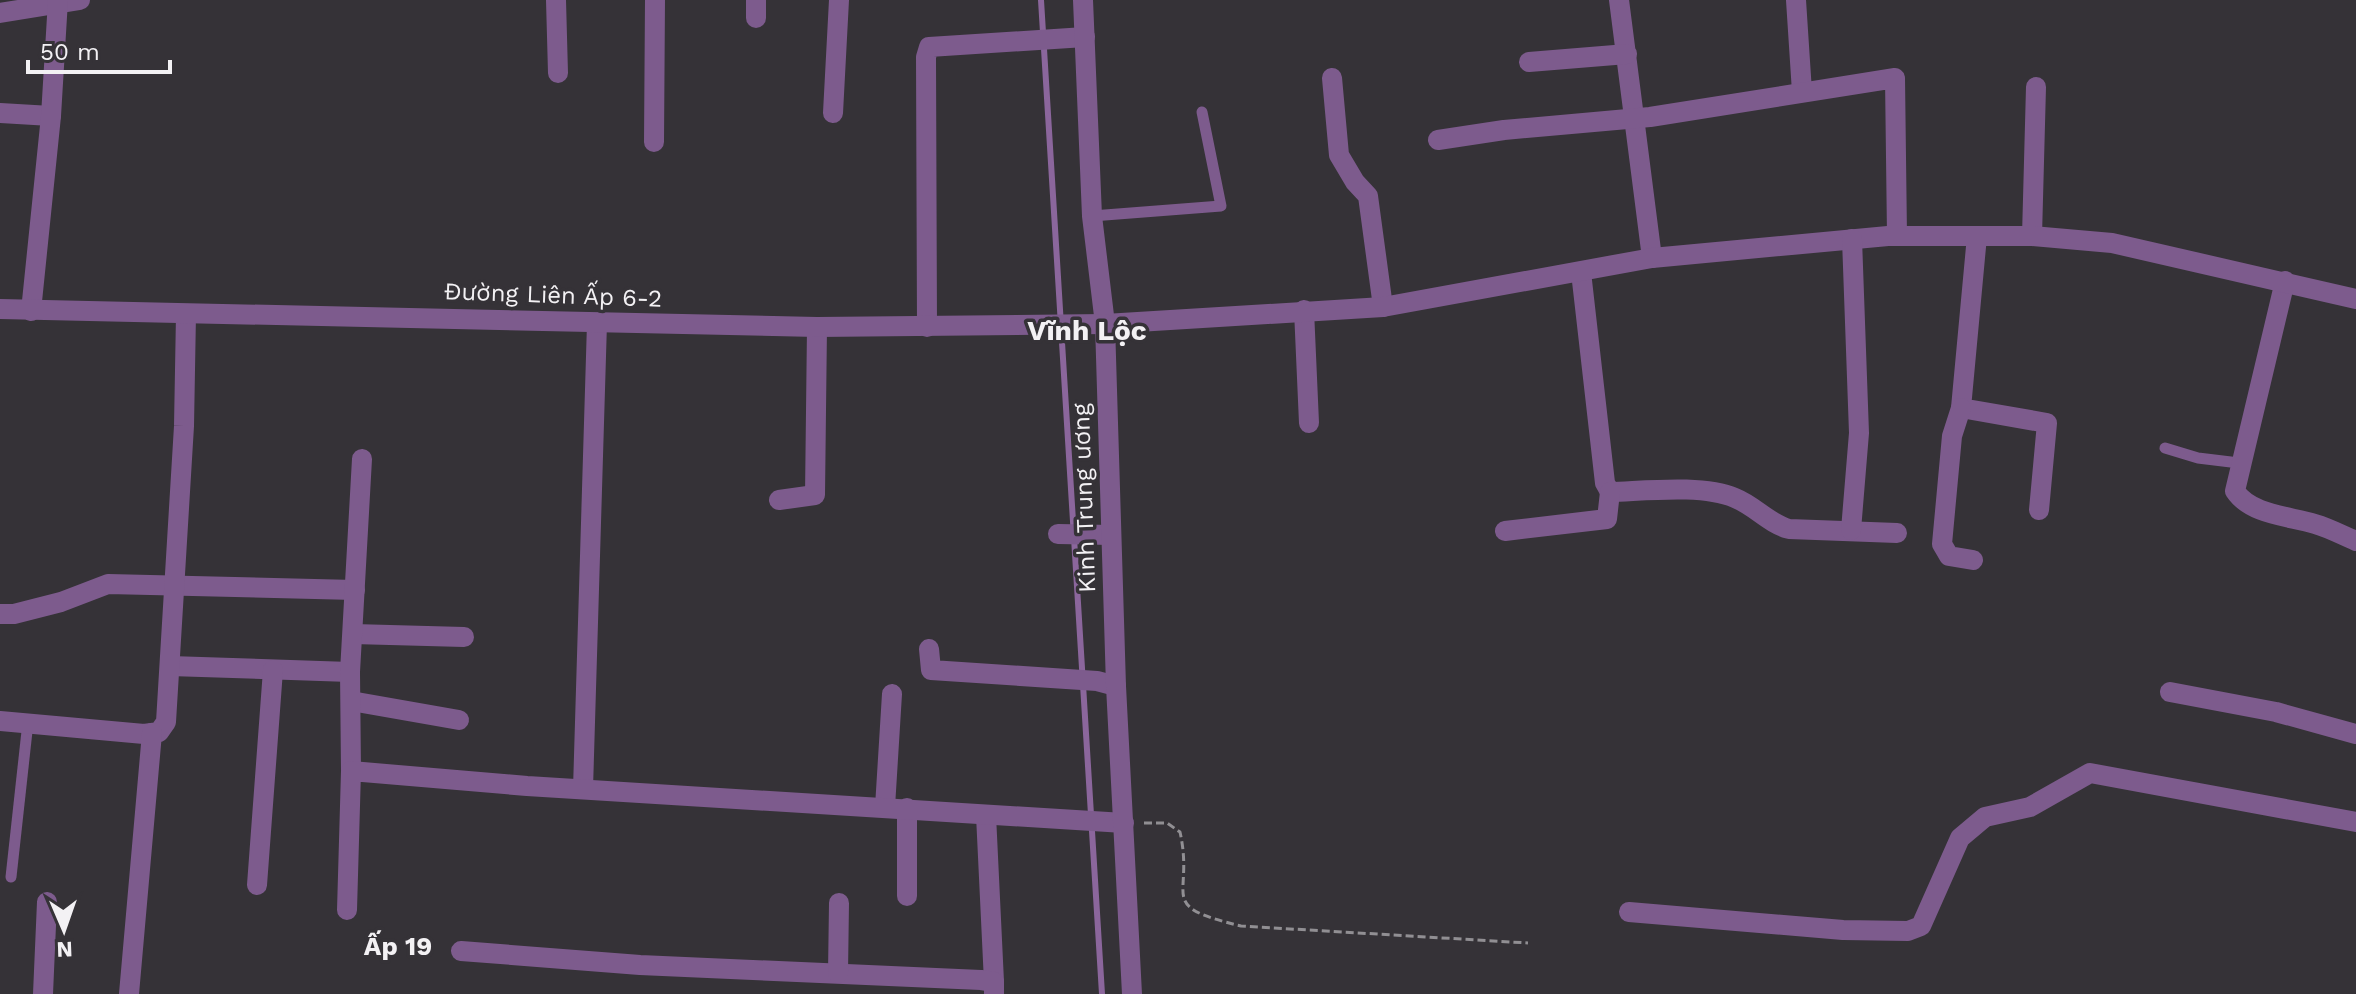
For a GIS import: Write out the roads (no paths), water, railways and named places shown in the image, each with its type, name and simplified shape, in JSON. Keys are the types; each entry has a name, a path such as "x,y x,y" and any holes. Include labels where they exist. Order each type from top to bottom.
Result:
{"street":[{"path":"0,13 80,0"},
{"path":"556,0 558,73"},
{"path":"654,142 655,0"},
{"path":"833,113 839,0"},
{"name":"Kinh Trung ương","path":"1083,0 1095,324 1111,535 1106,683 1132,994"},
{"path":"1619,0 1637,118 1652,258"},
{"path":"1796,0 1802,92"},
{"path":"31,311 51,116 58,2"},
{"path":"927,327 926,57 929,47 1085,37"},
{"path":"1529,62 1627,54"},
{"path":"1332,78 1339,155 1355,182 1368,196 1383,307"},
{"path":"1438,140 1504,130 1637,118 1895,78 1897,236"},
{"path":"2032,236 2036,87"},
{"path":"0,113 51,116"},
{"name":"Đường Liên Ấp 6-2","path":"0,309 817,327 1095,324 1383,307 1652,258 1897,236 2032,236 2112,243 2356,299"},
{"path":"1973,560 1949,556 1942,544 1952,436 1961,408 1977,236"},
{"path":"1851,530 1859,433 1852,239"},
{"path":"1505,531 1607,519 1610,492 1605,483 1581,272"},
{"path":"2285,281 2239,463 2235,491 2241,501 2356,541"},
{"path":"1304,310 1309,423"},
{"path":"0,721 152,733 159,732 166,722 176,588 186,314"},
{"path":"583,789 597,323"},
{"path":"779,500 815,495 817,327"},
{"path":"1961,408 2047,423 2039,510"},
{"path":"347,910 350,672 362,459"},
{"path":"1610,492 1684,490 1734,497 1775,525 1897,533"},
{"path":"1058,534 1111,535"},
{"path":"0,614 14,614 61,602 108,584 355,590"},
{"path":"353,634 464,637"},
{"path":"929,649 931,670 1106,683"},
{"path":"170,666 350,672"},
{"path":"257,885 273,670"},
{"path":"2170,692 2276,712 2356,734"},
{"path":"885,807 892,694"},
{"path":"351,701 459,720"},
{"path":"129,994 152,733"},
{"path":"351,771 583,789 907,808 1074,823 1117,822"},
{"path":"1629,912 1843,930 1908,931 1921,926 1928,914 1960,838 1985,817 2030,807 2090,773 2356,822"},
{"path":"907,808 907,896"},
{"path":"461,951 640,965 838,973 994,988 986,815"},
{"path":"43,994 47,902"},
{"path":"838,973 839,903"}],"lane":[{"path":"1092,216 1221,206 1202,112"},
{"path":"2165,448 2198,458 2239,463"},
{"path":"11,877 28,722"}],"waterway":[{"path":"1041,0 1102,994"}],"district":[{"name":"Vĩnh Lộc","path":"1087,330"},
{"name":"Ấp 19","path":"398,946"}]}
